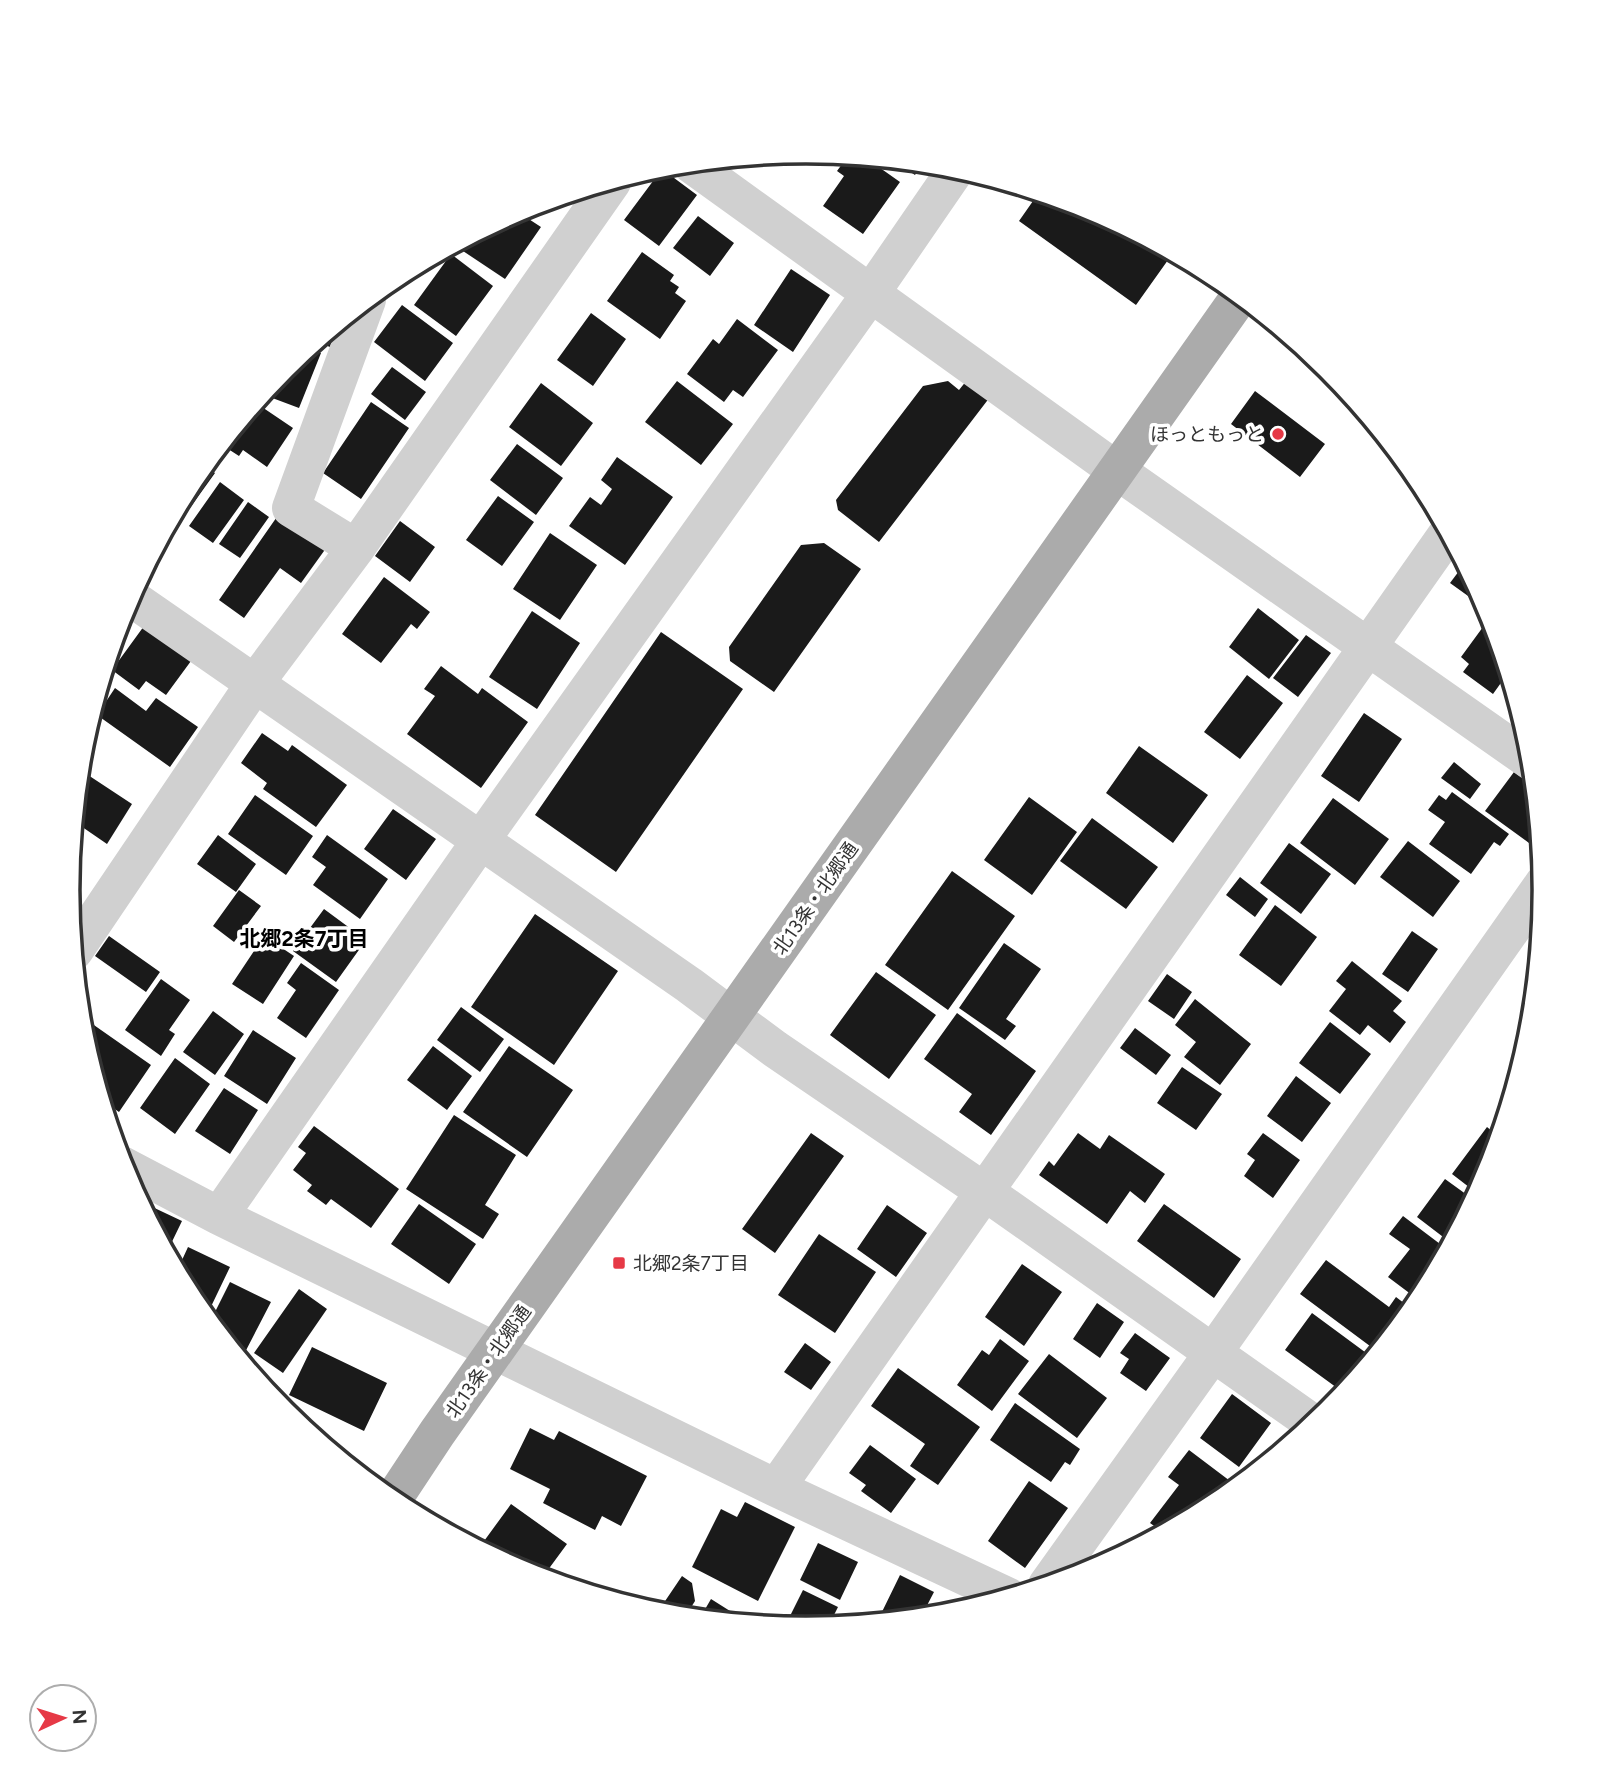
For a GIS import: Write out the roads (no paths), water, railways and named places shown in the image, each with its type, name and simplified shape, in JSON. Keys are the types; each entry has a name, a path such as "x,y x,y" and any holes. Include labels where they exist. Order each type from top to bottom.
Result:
{"main road":[{"name":"北13条・北郷通","path":"399,1491 495,1350 1234,305"}],"street":[{"path":"703,172 1116,470 1520,753"},
{"path":"219,1216 481,840 872,293 950,178"},
{"path":"82,939 254,683 356,548 604,194"},
{"path":"356,548 291,508 361,318"},
{"path":"776,1488 1442,541"},
{"path":"140,604 1305,1418"},
{"path":"1056,1572 1532,900"},
{"path":"138,1174 219,1216 776,1488 997,1591"}],"place":[{"name":"ほっともっと","path":"1278,434"},
{"name":"北郷2条7丁目","path":"619,1263"}],"district":[{"name":"北郷2条7丁目","path":"304,939"}]}
